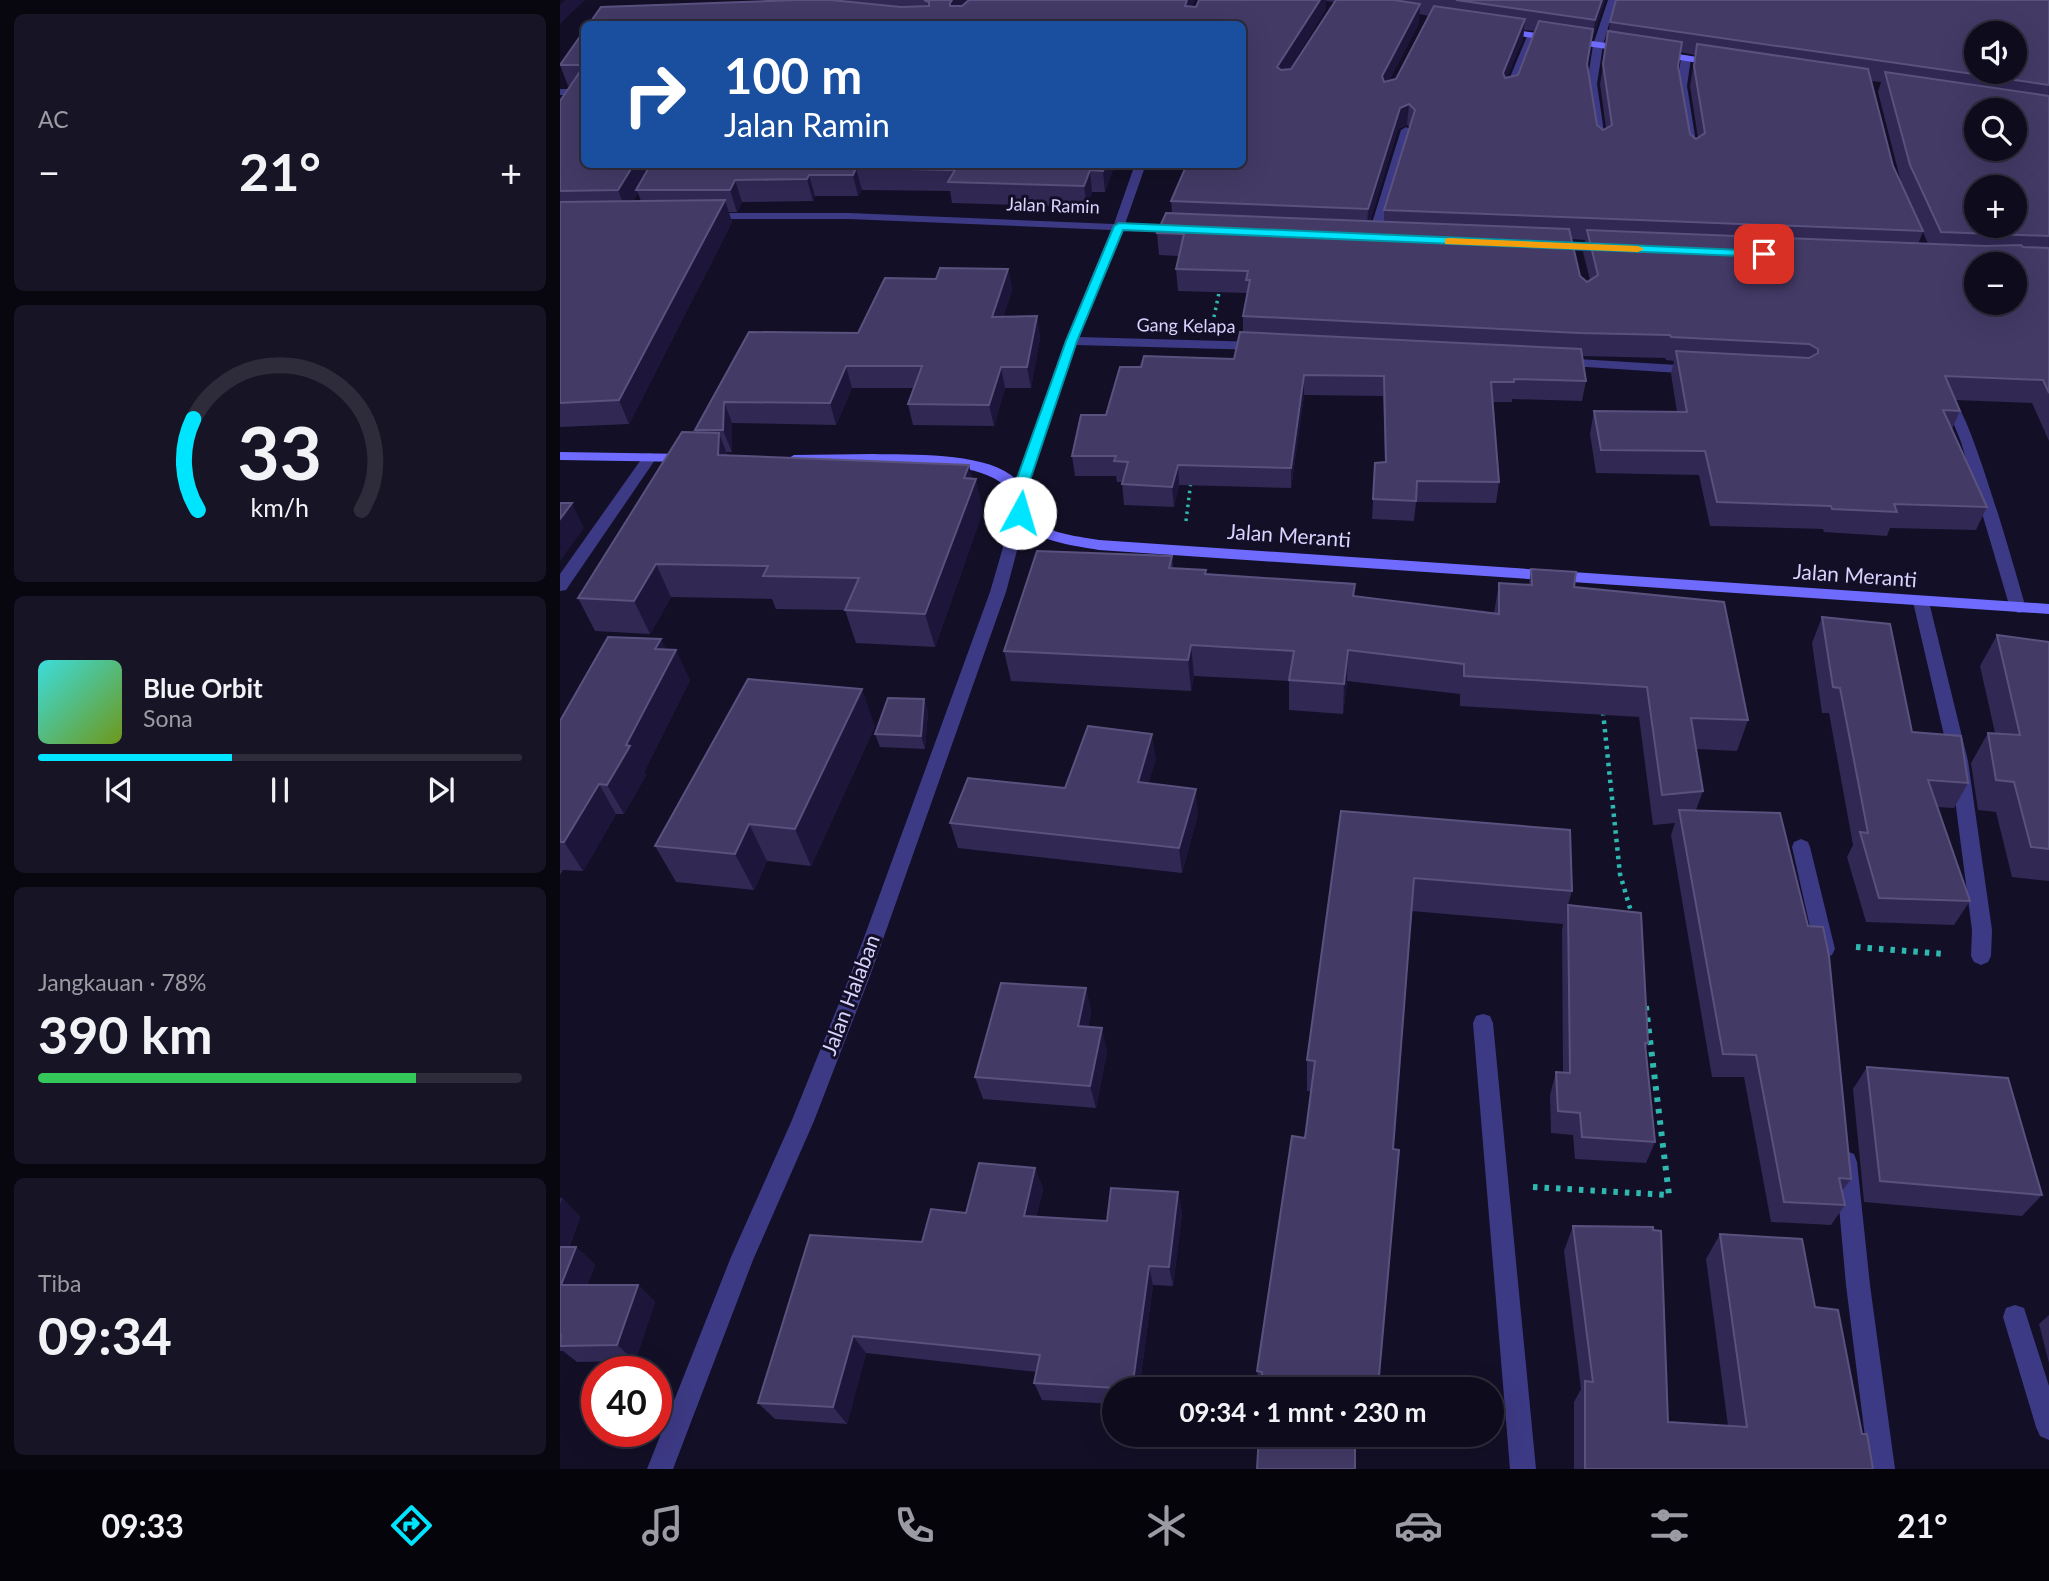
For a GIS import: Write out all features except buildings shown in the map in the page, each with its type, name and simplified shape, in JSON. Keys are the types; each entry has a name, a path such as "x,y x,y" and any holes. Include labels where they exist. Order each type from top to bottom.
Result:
{"street":[{"path":"1601,146 1591,84 1598,45 1612,0"},
{"path":"1492,30 1636,51"},
{"path":"1508,94 1531,36"},
{"path":"1648,53 1725,64"},
{"path":"1686,58 1682,86 1693,155"},
{"path":"560,92 581,90"},
{"path":"1373,239 1406,130"},
{"name":"Jalan Halaban","path":"660,1469 743,1257 803,1121 860,976 998,592 1018,505 1072,341 1141,168"},
{"name":"Jalan Ramin","path":"699,216 849,216 1197,231"},
{"path":"1360,238 1387,239"},
{"path":"1533,245 1575,253 1614,248"},
{"name":"Gang Kelapa","path":"1072,341 1269,346"},
{"path":"1546,361 1702,370"},
{"path":"1953,405 1968,442 2018,608"},
{"path":"560,456 701,458"},
{"path":"560,586 650,457"},
{"name":"Jalan Meranti","path":"779,459 950,462 986,468 1006,478 1018,505 1038,528 1068,539 1098,545 2049,609"},
{"path":"1921,602 1959,761 1982,930 1981,956"},
{"path":"1801,847 1828,971"},
{"path":"1483,1023 1523,1469"},
{"path":"1843,1142 1882,1469"},
{"path":"2015,1317 2049,1427"}],"path":[{"path":"1216,344 1213,327 1221,282"},
{"path":"1184,550 1192,471"},
{"path":"1602,703 1620,874 1634,925"},
{"path":"1824,944 1981,956"},
{"path":"1499,1185 1669,1195 1645,992"}],"slow traffic":[{"path":"1448,241 1638,249"}],"route":[{"path":"1020,513 1017,498 1072,341 1119,226 1764,254"}]}
